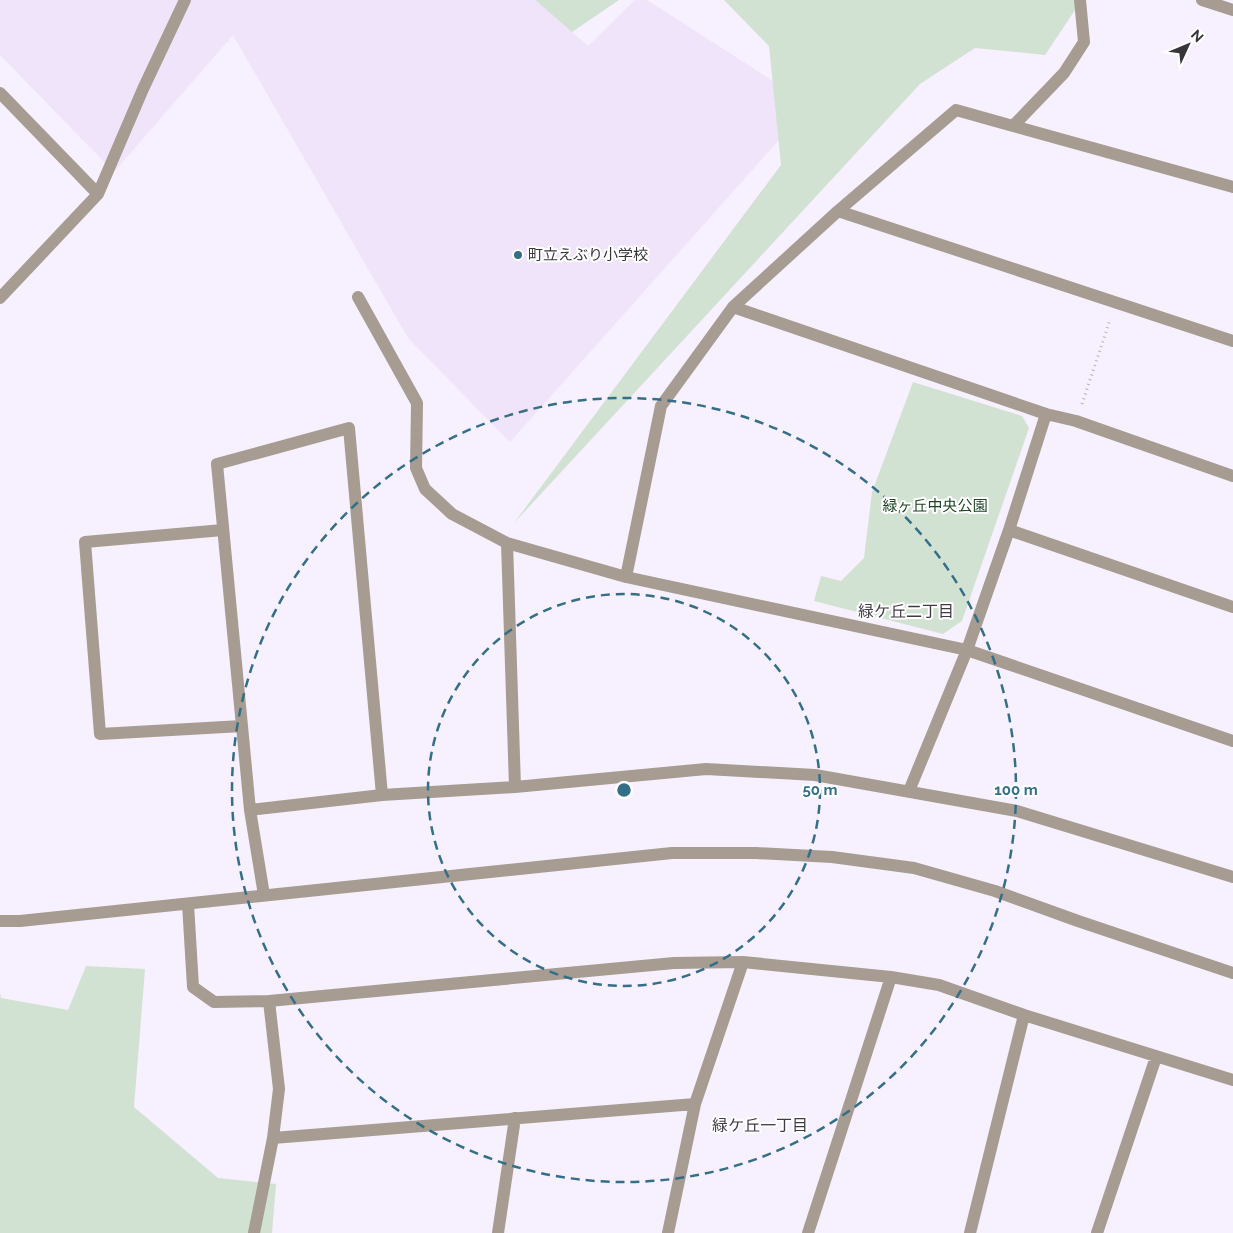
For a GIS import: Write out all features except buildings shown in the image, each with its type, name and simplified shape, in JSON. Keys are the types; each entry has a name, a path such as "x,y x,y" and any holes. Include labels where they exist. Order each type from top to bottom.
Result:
{"street":[{"path":"0,298 98,194 143,89 185,0"},
{"path":"1013,126 1064,73 1084,42 1080,0"},
{"path":"1202,0 1233,10"},
{"path":"0,93 98,194"},
{"path":"626,577 661,406 733,307 838,211 956,110 1233,187"},
{"path":"838,211 1233,341"},
{"path":"358,298 417,403 416,468 425,489 452,514 507,543 626,577 967,650 1233,741"},
{"path":"733,307 1046,414 1076,421 1233,476"},
{"path":"909,791 967,650 1009,530 1046,414"},
{"path":"264,895 250,810 217,464 349,428 382,795"},
{"path":"223,530 85,542 100,734 242,726"},
{"path":"1009,530 1233,607"},
{"path":"507,543 516,786"},
{"path":"250,810 382,795 516,786 706,769 815,774 1017,811 1233,877"},
{"path":"0,921 20,922 672,853 756,853 832,857 914,868 995,891 1233,973"},
{"path":"188,904 193,987 214,1002 269,1000 674,963 743,962 891,977 939,985 1024,1015 1233,1080"},
{"path":"668,1233 695,1104 743,962"},
{"path":"808,1233 891,977"},
{"path":"254,1233 273,1138 279,1089 269,1000"},
{"path":"970,1233 1024,1015"},
{"path":"1097,1233 1156,1057"},
{"path":"273,1138 695,1104"},
{"path":"498,1233 515,1118"}],"path":[{"path":"1076,421 1116,303"}],"shaded area":[{"name":"町立えぶり小学校","path":"0,0 535,0 588,46 635,0 647,0 810,105 510,442 408,338 233,35 114,172 0,55"}],"green space":[{"path":"535,0 619,0 572,32"},
{"path":"724,0 1077,0 1075,10 1045,55 975,48 920,84 514,523 781,165 769,46"},
{"name":"緑ヶ丘中央公園","path":"913,382 1022,416 1029,428 962,621 943,634 814,601 821,576 841,581 864,558 872,492"},
{"path":"86,966 145,969 134,1107 218,1178 276,1184 272,1233 0,1233 0,993 1,998 68,1010"}],"place":[{"name":"町立えぶり小学校","path":"518,255"}],"district":[{"name":"緑ケ丘二丁目","path":"906,611"},
{"name":"緑ケ丘一丁目","path":"760,1125"}]}
